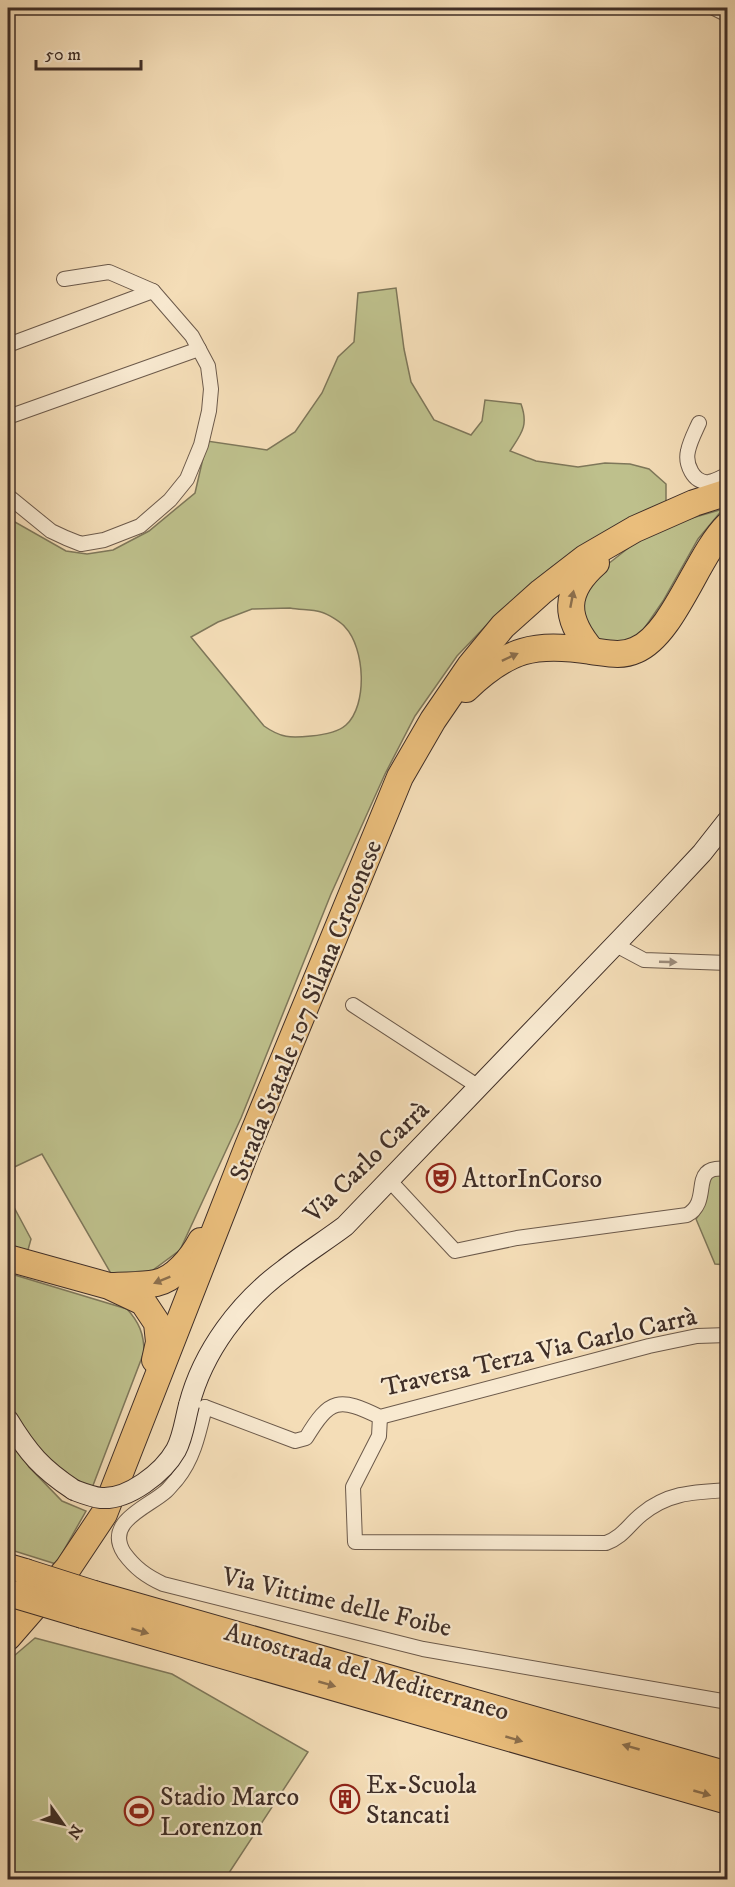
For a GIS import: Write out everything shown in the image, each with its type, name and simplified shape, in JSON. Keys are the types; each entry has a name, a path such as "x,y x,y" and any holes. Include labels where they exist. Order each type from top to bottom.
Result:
{"highway":[{"name":"Strada Statale 107 Silana Crotonese","path":"8,1637 68,1568 104,1514 248,1146 400,777 433,720 470,666 503,626 541,592 585,558 635,529 694,502 728,492"},
{"path":"433,720 481,675 507,657 534,647 557,646 618,656 638,650 661,631 710,549 728,525"},
{"path":"592,651 580,637 571,619 570,605 574,589 585,573 635,529"},
{"path":"109,1286 157,1283 176,1274 196,1249 248,1146"},
{"path":"8,1258 109,1286 143,1302 158,1323 159,1342 141,1418"},
{"name":"Autostrada del Mediterraneo","path":"16,1569 89,1604 728,1801"},
{"name":"Autostrada del Mediterraneo","path":"8,1593 89,1604 728,1775"}],"main road":[{"name":"Via Carlo Carrà","path":"8,1420 34,1458 47,1471 74,1490 102,1498 134,1490 162,1469 180,1442 197,1406 195,1383 211,1350 241,1310 284,1269 345,1226 390,1181 694,861 728,820"}],"street":[{"path":"714,8 728,15"},
{"path":"8,496 51,531 81,544 104,540 140,526 170,500 187,479 201,445 209,411 211,389 208,366 192,336 153,291 109,272 64,279"},
{"path":"8,345 153,291"},
{"path":"8,417 199,349"},
{"path":"699,423 688,452 687,461 692,474 703,482 710,482 728,474"},
{"path":"614,944 644,960 728,963"},
{"path":"353,1005 479,1087"},
{"path":"390,1181 455,1251 517,1238 687,1215 695,1211 700,1203 704,1176 710,1171 728,1169"},
{"name":"Traversa Terza Via Carlo Carrà","path":"197,1406 295,1441 306,1438 315,1422 331,1407 348,1403 380,1417 649,1346 697,1336 728,1335"},
{"name":"Via Vittime delle Foibe","path":"197,1406 196,1445 179,1477 165,1493 140,1507 125,1522 120,1536 122,1549 131,1563 145,1575 163,1584 423,1649 728,1702"},
{"path":"380,1417 378,1436 353,1487 355,1542 606,1543 618,1538 641,1514 665,1499 689,1492 728,1490"}],"green space":[{"path":"396,288 411,382 434,420 471,435 482,421 485,400 521,404 524,418 523,429 510,451 536,461 578,467 605,463 630,464 649,469 666,484 666,503 607,531 552,567 501,610 457,656 415,716 385,774 331,894 241,1118 180,1250 145,1276 113,1277 42,1154 8,1170 8,518 66,551 87,554 113,550 149,531 195,493 207,441 267,450 295,432 322,393 338,357 354,342 358,293","holes":["290,608 317,611 334,618 352,636 357,648 361,676 358,704 346,725 334,732 291,737 276,733 264,726 191,637 218,622 252,609"]},
{"path":"723,509 698,539 663,601 637,639 605,647 578,618 589,579 654,529"},
{"path":"727,1174 727,1265 715,1264 696,1219 704,1204 709,1176"},
{"path":"8,1196 31,1239 26,1257 8,1250"},
{"path":"8,1273 127,1309 140,1329 144,1352 92,1488 82,1488 29,1444 8,1409"},
{"path":"8,1431 29,1467 62,1501 86,1511 56,1564 8,1549"},
{"name":"Stadio Marco Lorenzon","path":"35,1638 172,1674 308,1752 225,1879 8,1879 8,1661"}],"place":[{"name":"AttorInCorso","path":"441,1178"},
{"name":"Ex-Scuola Stancati","path":"345,1799"},
{"name":"Stadio Marco Lorenzon","path":"139,1811"}]}
